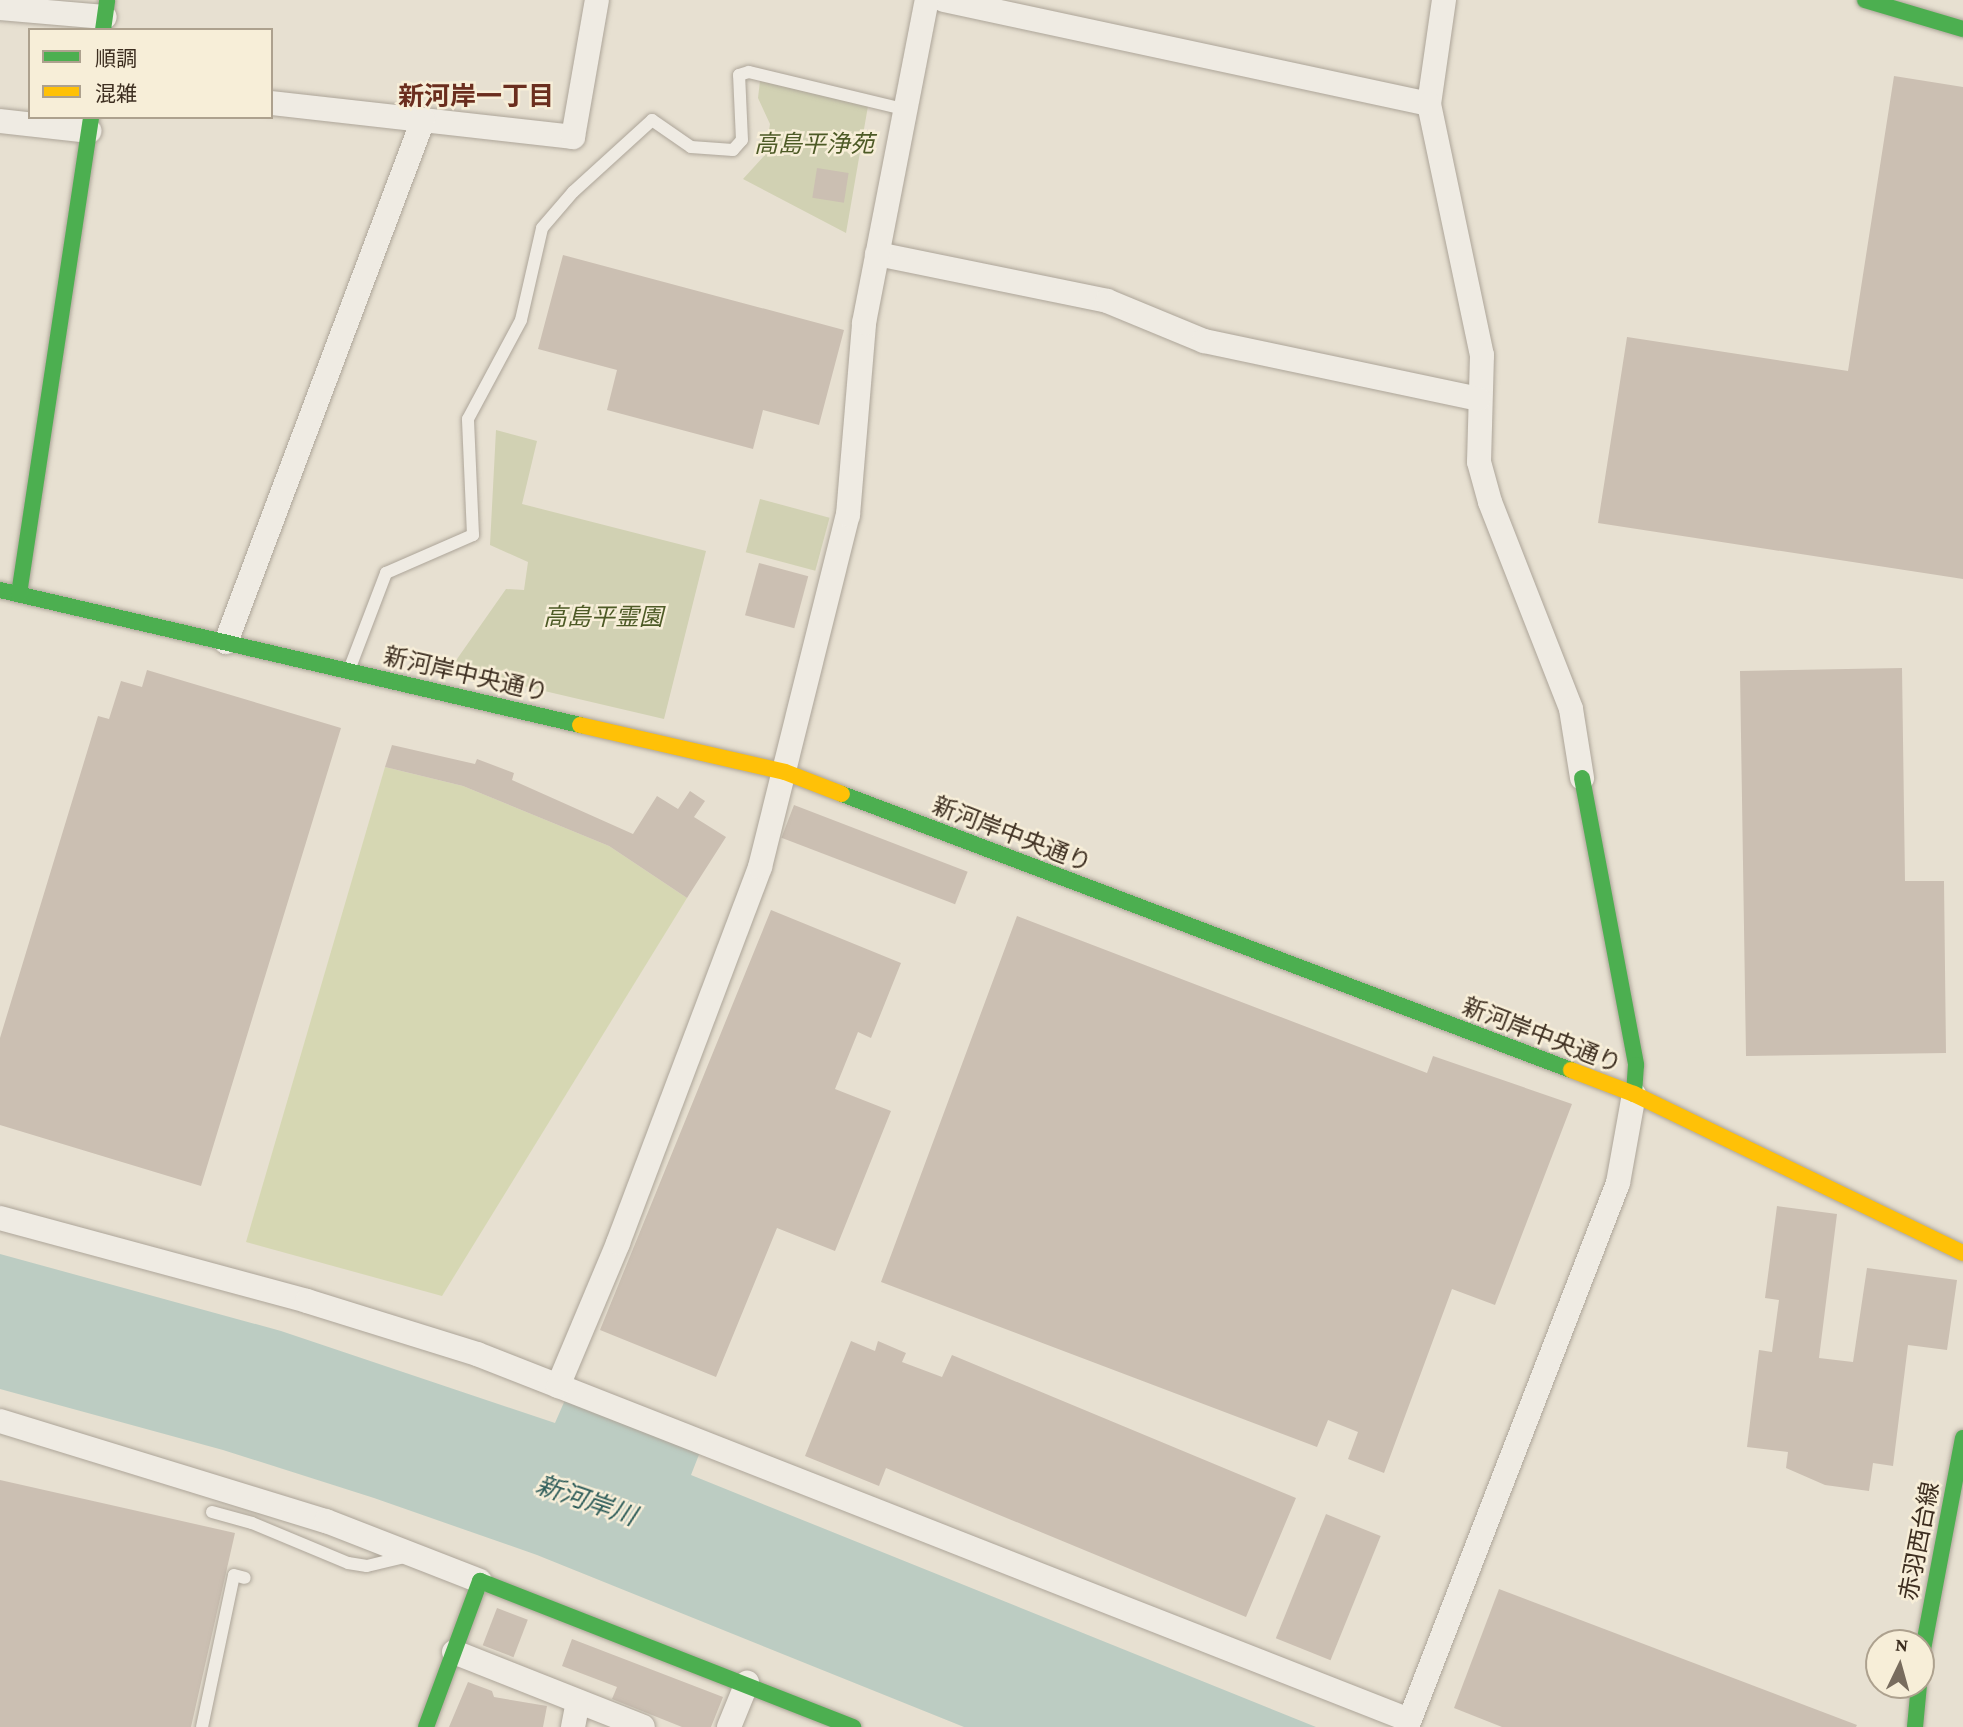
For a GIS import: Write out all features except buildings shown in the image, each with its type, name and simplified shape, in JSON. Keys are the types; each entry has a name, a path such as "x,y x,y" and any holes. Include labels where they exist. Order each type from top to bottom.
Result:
{"street":[{"path":"273,103 573,137 597,0"},
{"path":"558,1386 618,1243 760,867 848,515 864,323 903,109 927,0"},
{"path":"944,0 1429,104"},
{"path":"0,1218 387,1325 558,1386 1408,1724 1618,1183 1634,1094 1636,1065 1582,778 1574,721 1556,664 1490,502 1479,462 1480,342 1429,104 1444,0"},
{"path":"1865,0 1963,29"},
{"path":"0,8 105,16"},
{"path":"226,642 423,120"},
{"path":"0,121 90,124 19,594"},
{"path":"877,254 1107,301 1204,341 1479,399"},
{"name":"新河岸中央通り","path":"0,590 785,772 1634,1094 1963,1253"},
{"path":"0,1421 240,1492 481,1581 747,1683 853,1727"},
{"name":"赤羽西台線","path":"1926,1629 1963,1438"},
{"path":"426,1727 481,1581"},
{"path":"454,1652 643,1727"},
{"path":"729,1727 747,1683"},
{"path":"1915,1727 1918,1699"},
{"path":"573,1727 578,1701"}],"lane":[{"path":"349,670 386,573 473,535 468,419 521,320 542,228 573,192 653,120 691,147 733,150 742,140 738,75 748,72 903,109"},
{"path":"212,1512 252,1523 348,1563 367,1566 412,1555"},
{"path":"202,1727 234,1576 245,1578"}],"green space":[{"name":"高島平浄苑","path":"760,81 868,106 846,233 743,179 765,155 770,124 758,98"},
{"name":"高島平霊園","path":"496,430 537,441 522,504 706,551 664,719 450,669 506,589 524,590 528,562 490,545"},
{"path":"760,499 830,518 815,571 746,552"},
{"path":"385,767 463,786 609,846 687,898 442,1296 246,1242"}],"water":[{"name":"新河岸川","path":"0,1254 281,1331 555,1423 565,1400 700,1452 691,1475 1316,1727 964,1727 537,1555 374,1498 223,1450 0,1389"}],"traffic: fast":[{"path":"103,28 107,0"},
{"path":"1865,0 1963,29"},
{"path":"19,594 91,119"},
{"path":"0,590 580,725"},
{"path":"1582,778 1636,1065 1634,1094"},
{"path":"842,794 1571,1070"},
{"path":"1927,1629 1963,1438"},
{"path":"426,1727 480,1581 853,1727"},
{"path":"1915,1727 1918,1699"}],"traffic: slow":[{"path":"580,725 785,772 842,794"},
{"path":"1571,1070 1634,1094 1963,1253"}],"district":[{"name":"新河岸一丁目","path":"476,97"}]}
